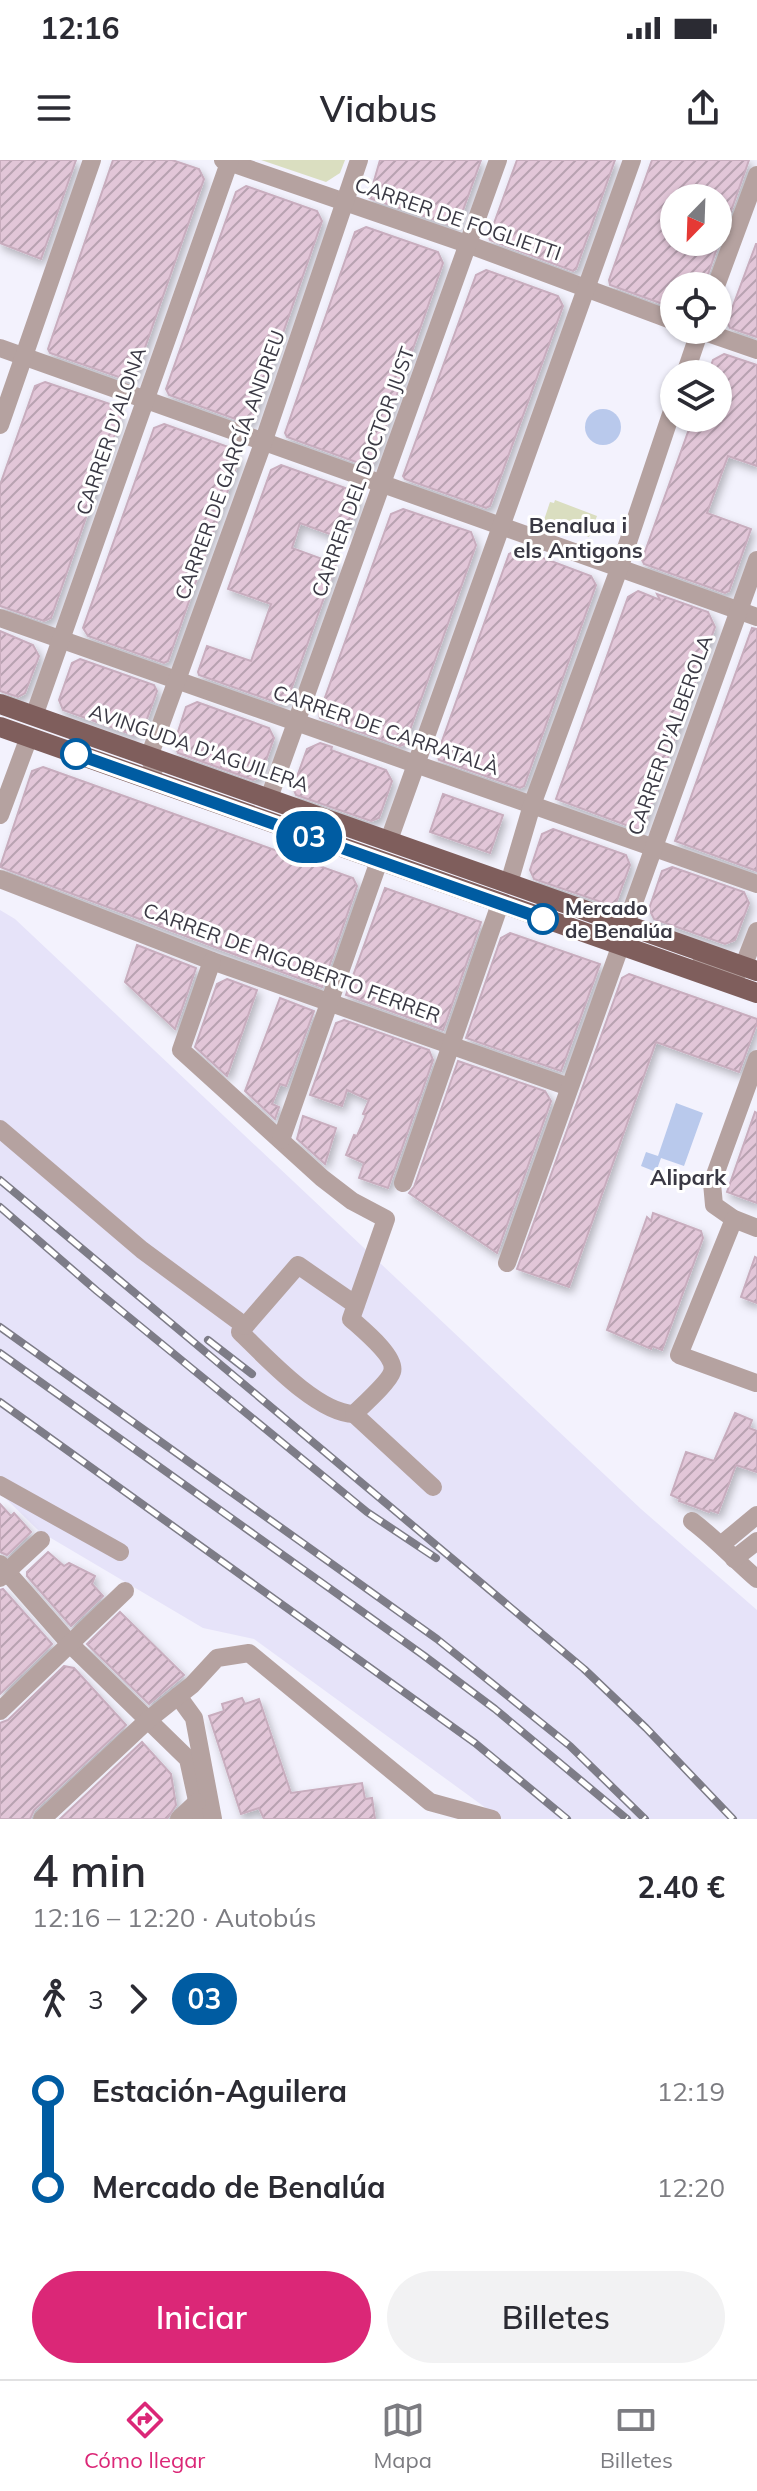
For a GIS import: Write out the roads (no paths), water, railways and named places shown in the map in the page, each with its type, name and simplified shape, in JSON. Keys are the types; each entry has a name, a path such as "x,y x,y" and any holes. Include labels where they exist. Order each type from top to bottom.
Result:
{"main road":[{"name":"AVINGUDA D'AGUILERA","path":"0,704 509,883 757,993"},
{"name":"AVINGUDA D'AGUILERA","path":"0,727 543,919 623,935 750,969"}],"street":[{"path":"0,425 92,160"},
{"name":"CARRER DE GARCÍA ANDREU","path":"149,757 263,443 359,160"},
{"name":"CARRER DEL DOCTOR JUST","path":"269,798 498,160"},
{"path":"389,840 632,160"},
{"name":"CARRER DE FOGLIETTI","path":"228,161 467,244 660,316"},
{"name":"CARRER D'ALONA","path":"34,716 228,161"},
{"path":"721,272 757,175"},
{"path":"732,341 757,350"},
{"path":"0,348 757,617"},
{"path":"509,883 532,805 619,569 665,432"},
{"name":"CARRER D'ALBEROLA","path":"507,1263 652,847 757,560"},
{"name":"CARRER DE CARRATALÀ","path":"0,618 757,884"},
{"path":"0,815 29,737"},
{"path":"149,757 159,784"},
{"path":"281,1140 379,861"},
{"name":"CARRER DE RIGOBERTO FERRER","path":"0,879 212,961 569,1087"},
{"path":"403,1183 500,904"},
{"path":"750,969 757,931"},
{"path":"212,961 181,1050 322,1178 352,1201 386,1219 351,1319 388,1355 393,1364 392,1375 354,1414"},
{"path":"757,1059 712,1183 714,1205 734,1219 757,1228"},
{"path":"0,1129 142,1250 245,1326"},
{"path":"734,1219 679,1355 756,1383"},
{"path":"356,1305 298,1265 240,1332 304,1392 346,1414 354,1414 433,1487"},
{"path":"0,1485 120,1552"},
{"path":"722,1544 757,1515"},
{"path":"692,1521 722,1544 757,1579"},
{"path":"41,1540 2,1571 71,1645 188,1759 199,1810 179,1819"},
{"path":"734,1559 757,1541"},
{"path":"0,1711 125,1591"},
{"path":"42,1819 217,1658 249,1653 429,1811 483,1818"},
{"path":"178,1696 194,1718 213,1819"}],"water":[{"path":"603,409 615,415 621,427 615,439 603,445 591,439 585,427 591,415"},
{"path":"676,1103 703,1113 684,1166 661,1158 656,1172 641,1166 646,1152 658,1156"}],"railway":[{"path":"0,1180 584,1669 646,1728 733,1819"},
{"path":"0,1207 97,1291 367,1512 436,1558"},
{"path":"0,1327 437,1639 570,1746 645,1819"},
{"path":"208,1340 252,1374"},
{"path":"0,1353 423,1655 495,1709 627,1819"},
{"path":"0,1402 475,1743 567,1819"}],"place":[{"name":"Mercado de Benalúa","path":"543,919"}],"district":[{"name":"Benalua i els Antigons","path":"578,538"},
{"name":"Alipark","path":"688,1177"}]}
